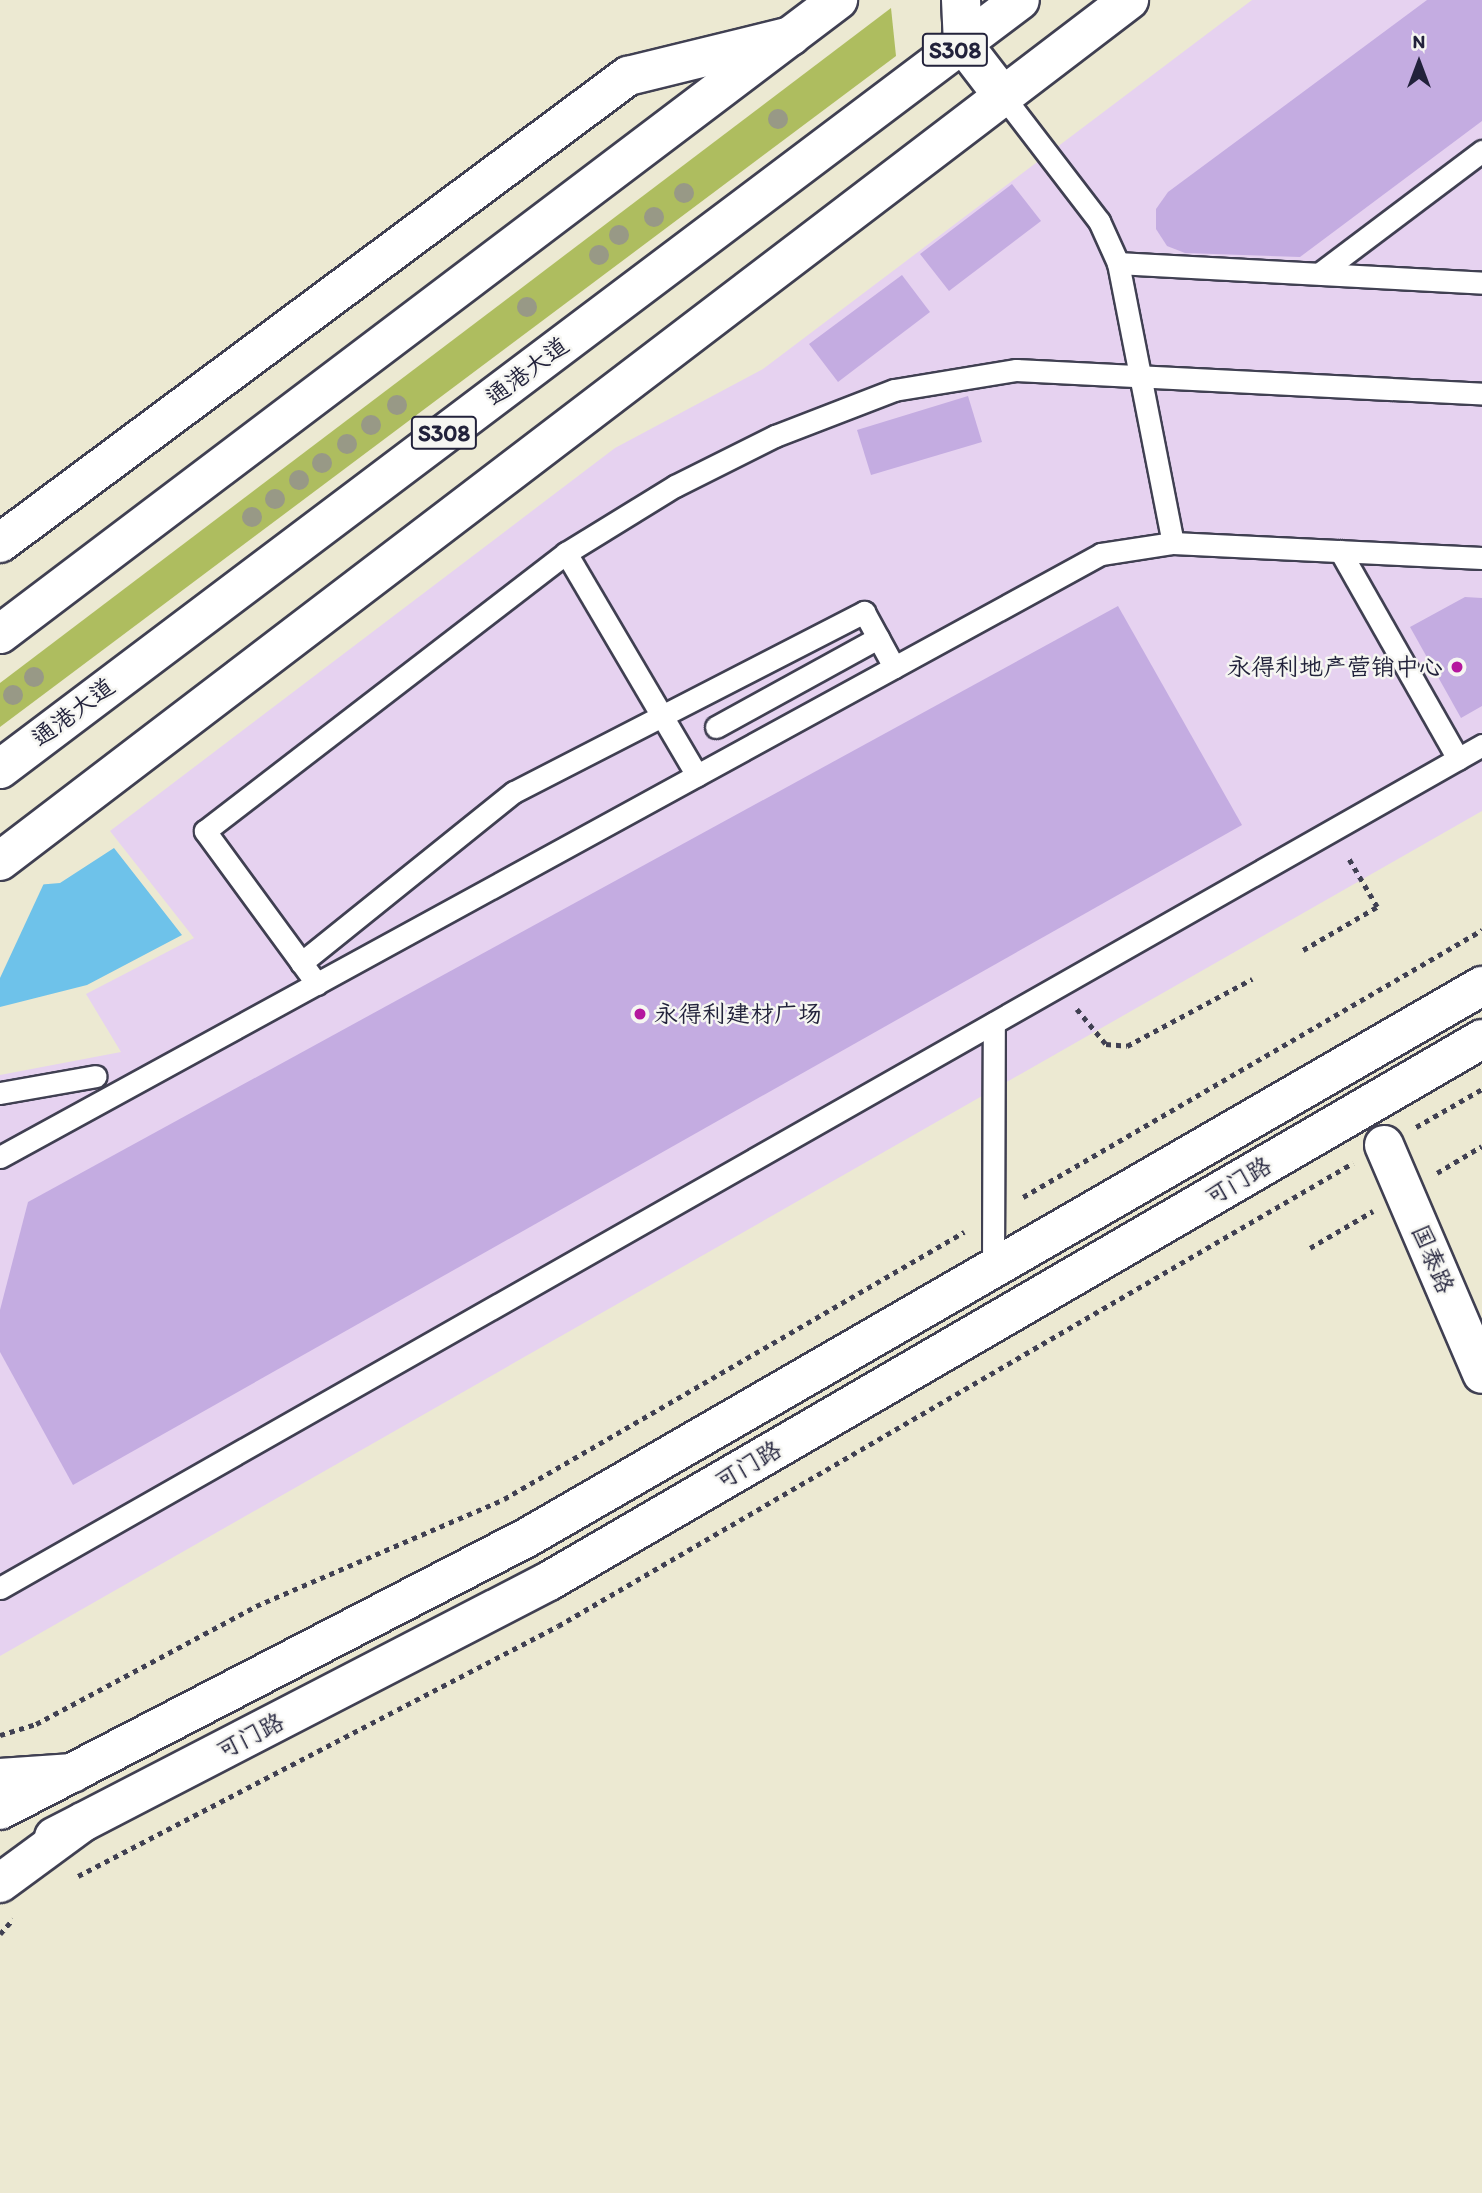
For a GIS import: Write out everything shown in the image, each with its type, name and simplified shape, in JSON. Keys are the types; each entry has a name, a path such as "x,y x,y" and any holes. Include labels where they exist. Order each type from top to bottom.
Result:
{"main road":[{"path":"0,634 838,0"},
{"path":"961,0 963,44 1003,96"},
{"name":"通港大道","path":"0,769 1020,0"},
{"path":"0,861 1129,0"},
{"path":"0,542 628,76 791,36"},
{"name":"可门路","path":"0,1810 528,1537 1482,986"},
{"name":"可门路","path":"0,1866 549,1581 1482,1039"},
{"name":"国泰路","path":"1384,1145 1482,1374"},
{"path":"0,1778 73,1773"},
{"path":"0,1883 83,1822"}],"lane":[{"path":"1003,96 1099,221 1118,263 1143,376 1173,543"},
{"path":"1320,274 1482,151"},
{"path":"1118,263 1482,283"},
{"path":"317,984 205,831 566,553 675,486 775,436 894,390 1016,370 1482,394"},
{"path":"0,1157 1101,554 1173,543 1482,558"},
{"path":"1340,551 1458,759"},
{"path":"566,553 697,775"},
{"path":"301,963 514,792 864,612 894,667"},
{"path":"716,727 878,638"},
{"path":"0,1588 1482,745"},
{"path":"993,1268 994,1023"},
{"path":"0,1093 96,1076"}],"path":[{"path":"1303,950 1377,908 1332,831"},
{"path":"0,1735 36,1724 256,1606 504,1499 1482,930"},
{"path":"1062,984 1090,1030 1106,1044 1127,1046 1252,979"},
{"path":"1432,1175 1482,1146"},
{"path":"1310,1248 1382,1206"}],"shaded area":[{"path":"1252,0 1482,0 1482,811 0,1656 0,1075 121,1052 86,994 194,938 110,831 615,448 763,369"}],"green space":[{"path":"891,8 896,56 0,727 0,683"}],"water":[{"path":"114,848 182,935 87,985 0,1007 0,888 60,883"}],"pier":[{"path":"45,881 0,978 0,885"}],"building":[{"path":"1427,0 1482,0 1482,121 1300,257 1185,253 1167,246 1156,229 1156,209 1168,192"},
{"path":"1012,184 1041,221 949,291 920,254"},
{"path":"902,275 930,312 838,382 809,344"},
{"path":"968,396 982,442 871,475 857,430"},
{"name":"永得利地产营销中心","path":"1465,597 1482,598 1482,706 1461,718 1410,627"},
{"name":"永得利建材广场","path":"1118,606 1242,825 73,1485 0,1352 0,1310 28,1202"}],"place":[{"name":"永得利地产营销中心","path":"1457,667"},
{"name":"永得利建材广场","path":"640,1014"}]}
